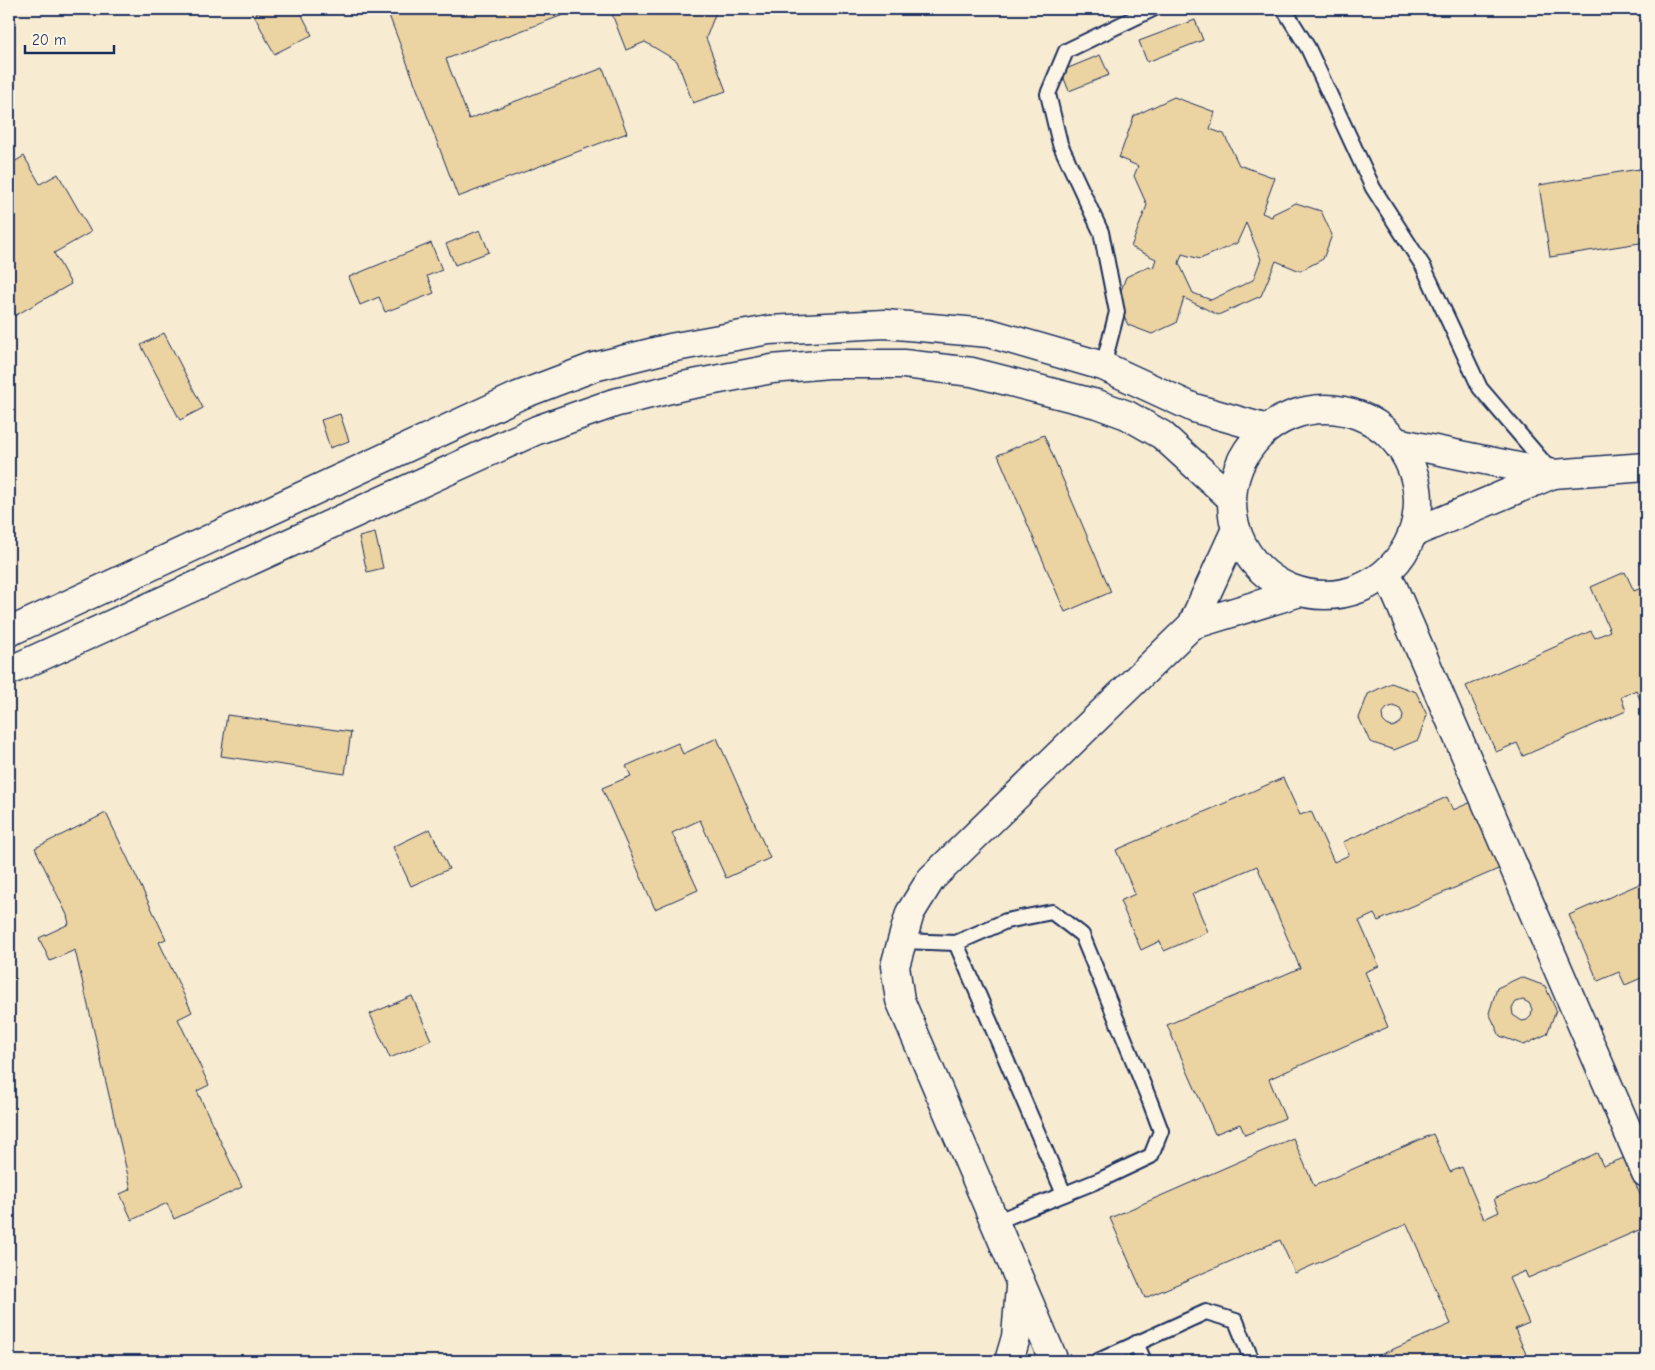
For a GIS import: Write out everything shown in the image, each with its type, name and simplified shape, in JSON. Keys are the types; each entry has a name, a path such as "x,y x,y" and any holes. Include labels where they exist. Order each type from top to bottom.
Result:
{"street":[{"path":"9,632 518,396 594,366 670,348 769,330 885,324 989,332 1103,366 1194,408 1268,429"},
{"path":"9,671 537,430 623,401 683,386 772,369 829,364 904,364 972,372 1097,404 1127,415 1162,435 1231,498"},
{"path":"1335,408 1364,416 1389,434 1396,442 1408,458 1418,487 1417,519 1407,548 1388,573 1361,589 1331,596 1300,592 1272,579 1250,557 1236,529 1231,498 1237,468 1253,442 1276,422 1304,410 1335,408"},
{"path":"1396,442 1554,474 1646,467"},
{"path":"1413,533 1554,474"},
{"path":"1054,1361 900,1000 896,966 910,913 931,879 1192,625 1236,529"},
{"path":"1388,573 1646,1173"},
{"path":"1192,625 1300,592"},
{"path":"1008,1361 1016,1337 1021,1283"}],"lane":[{"path":"1103,366 1118,312 1101,232 1060,144 1048,94 1066,51 1153,9"},
{"path":"1284,9 1308,48 1373,188 1423,266 1480,388 1554,474"},
{"path":"902,941 956,943 1006,921 1052,912 1082,935 1150,1098 1161,1131 1151,1156 1102,1179 995,1222"},
{"path":"956,943 1064,1194"},
{"path":"1098,1361 1206,1312 1236,1321 1252,1361"},
{"path":"1136,1343 1144,1361"}],"building":[{"path":"266,9 299,9 312,35 274,54 254,15"},
{"path":"579,9 446,59 469,119 603,68 627,133 458,197 387,10"},
{"path":"610,9 723,9 716,12 706,38 726,91 693,103 677,61 645,42 626,50"},
{"path":"1195,20 1203,40 1147,62 1139,41"},
{"path":"1100,55 1109,75 1069,91 1061,71"},
{"path":"1174,97 1215,112 1210,129 1224,134 1239,165 1275,178 1262,213 1272,217 1273,214 1296,203 1321,211 1332,235 1323,259 1300,271 1276,261 1261,296 1218,315 1184,298 1176,323 1152,334 1128,325 1117,301 1126,277 1149,266 1153,268 1156,259 1131,247 1147,205 1134,176 1138,166 1119,158 1134,116","holes":["1246,223 1261,259 1253,280 1211,300 1193,293 1179,263 1182,254 1200,259 1237,243"]},
{"path":"24,156 40,184 58,174 91,232 54,253 71,284 9,319 9,165"},
{"path":"1639,169 1646,217 1646,242 1550,257 1539,185"},
{"path":"480,230 489,252 455,265 446,244"},
{"path":"431,243 442,270 427,276 434,293 385,312 379,297 360,305 349,277"},
{"path":"164,333 203,408 180,420 141,345"},
{"path":"340,414 349,441 330,448 321,420"},
{"path":"1044,435 1111,592 1065,612 998,455"},
{"path":"375,533 383,568 367,572 359,537"},
{"path":"1625,572 1634,591 1646,586 1646,714 1636,690 1621,697 1626,711 1523,756 1517,743 1496,752 1466,686 1591,631 1595,638 1610,631 1591,587"},
{"path":"1391,683 1416,692 1427,715 1418,740 1394,750 1370,742 1359,718 1368,694","holes":["1393,706 1400,709 1403,715 1402,721 1397,725 1392,727 1383,721 1382,714 1387,708"]},
{"path":"227,715 351,732 345,774 221,756"},
{"path":"717,738 770,858 726,878 700,820 672,833 698,890 655,909 602,788 631,776 626,766 678,743 683,754"},
{"path":"1283,778 1300,815 1311,811 1334,862 1349,855 1343,842 1447,797 1453,810 1474,801 1503,867 1378,921 1374,914 1359,921 1379,966 1365,972 1388,1027 1269,1079 1285,1118 1245,1135 1240,1124 1215,1134 1167,1025 1300,968 1257,866 1192,894 1208,932 1164,951 1160,941 1141,950 1120,901 1135,894 1116,850"},
{"path":"106,813 166,939 159,942 192,1012 178,1019 209,1085 197,1091 242,1187 174,1219 167,1203 132,1220 120,1194 131,1189 75,950 50,961 39,938 69,924 67,915 35,848"},
{"path":"430,829 449,869 411,886 393,847"},
{"path":"1646,881 1646,976 1625,985 1619,972 1598,981 1569,915"},
{"path":"1521,977 1545,986 1556,1010 1547,1034 1524,1045 1500,1036 1489,1013 1497,988","holes":["1523,1000 1529,1003 1532,1009 1531,1016 1527,1020 1522,1021 1513,1015 1512,1008 1516,1002"]},
{"path":"412,996 431,1040 390,1058 370,1014"},
{"path":"1433,1134 1450,1172 1462,1167 1484,1219 1499,1212 1494,1199 1597,1153 1603,1166 1624,1158 1646,1208 1646,1227 1528,1278 1525,1271 1509,1278 1529,1323 1515,1329 1529,1361 1366,1361 1451,1324 1407,1224 1295,1273 1280,1240 1145,1298 1110,1218 1293,1138 1314,1186"}]}
